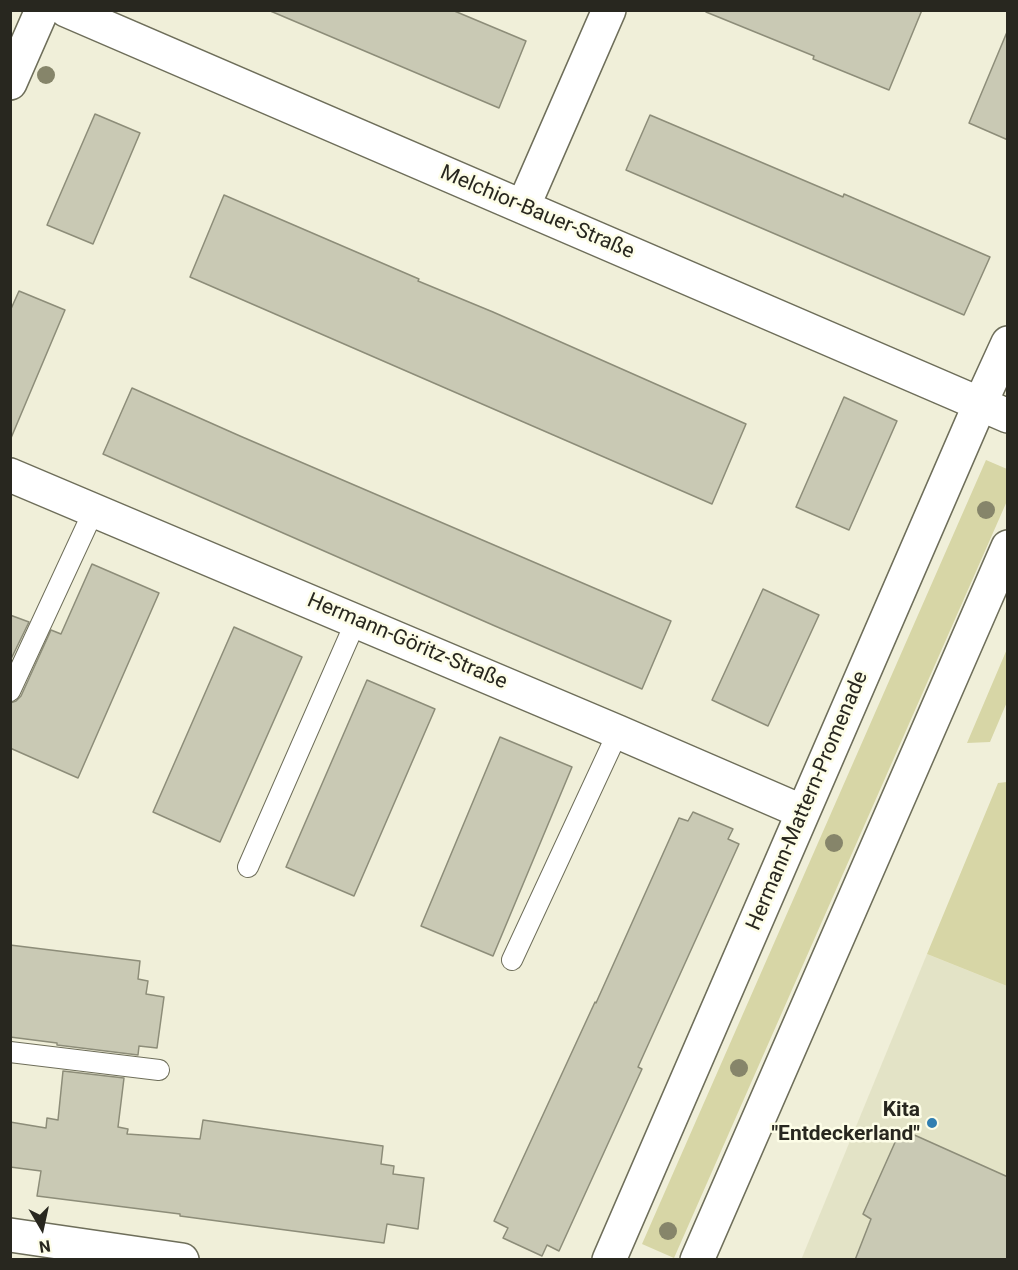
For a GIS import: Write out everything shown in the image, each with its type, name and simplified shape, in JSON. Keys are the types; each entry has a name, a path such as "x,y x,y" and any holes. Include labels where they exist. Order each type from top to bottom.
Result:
{"street":[{"path":"10,83 42,10"},
{"name":"Melchior-Bauer-Straße","path":"66,10 994,410"},
{"path":"523,207 609,10"},
{"name":"Hermann-Mattern-Promenade","path":"609,1260 803,812 994,410 1008,343"},
{"name":"Hermann-Göritz-Straße","path":"10,475 803,812"},
{"path":"697,1260 1008,547"},
{"path":"10,1235 182,1260"}],"lane":[{"path":"10,691 94,510"},
{"path":"248,867 356,621"},
{"path":"512,960 618,732"},
{"path":"10,1052 159,1070"}],"shaded area":[{"name":"Kita \"Entdeckerland\"","path":"927,954 1007,986 1007,1259 801,1260"}],"green space":[{"path":"986,460 1007,469 1007,501 674,1258 642,1244"},
{"path":"1007,649 1007,702 990,742 967,743"},
{"path":"1008,782 1007,986 927,954 998,783"}],"building":[{"path":"268,10 452,10 526,41 499,108"},
{"path":"706,10 922,10 889,90 813,59 814,56 706,12"},
{"path":"1008,33 1008,140 969,123"},
{"path":"95,114 140,133 93,244 47,225"},
{"path":"650,115 843,197 844,194 990,257 964,315 626,170"},
{"path":"224,195 746,424 712,504 190,277"},
{"path":"19,291 65,310 11,438 10,311"},
{"path":"132,388 671,621 642,689 103,454"},
{"path":"844,397 897,421 849,530 796,507"},
{"path":"92,564 159,593 78,778 10,748 10,703 21,696 51,630 61,634"},
{"path":"763,589 819,615 768,726 712,700"},
{"path":"10,615 29,622 10,661"},
{"path":"234,627 302,657 220,842 153,812"},
{"path":"367,680 435,709 354,896 286,867"},
{"path":"500,737 572,767 493,956 421,926"},
{"path":"693,812 733,829 728,839 739,844 638,1067 642,1069 559,1251 547,1245 542,1256 503,1238 508,1228 494,1221 679,818 688,821"},
{"path":"10,945 140,961 138,979 148,981 146,994 164,997 157,1048 139,1046 138,1055 10,1037"},
{"path":"63,1071 124,1078 118,1127 128,1129 127,1134 200,1139 203,1120 383,1146 381,1164 394,1166 393,1174 424,1178 418,1229 387,1224 384,1243 37,1196 41,1171 10,1167 10,1122 46,1128 47,1118 58,1120"},
{"path":"901,1129 1008,1177 1008,1260 855,1260 871,1219 863,1214"}],"place":[{"name":"Kita \"Entdeckerland\"","path":"932,1123"}]}
